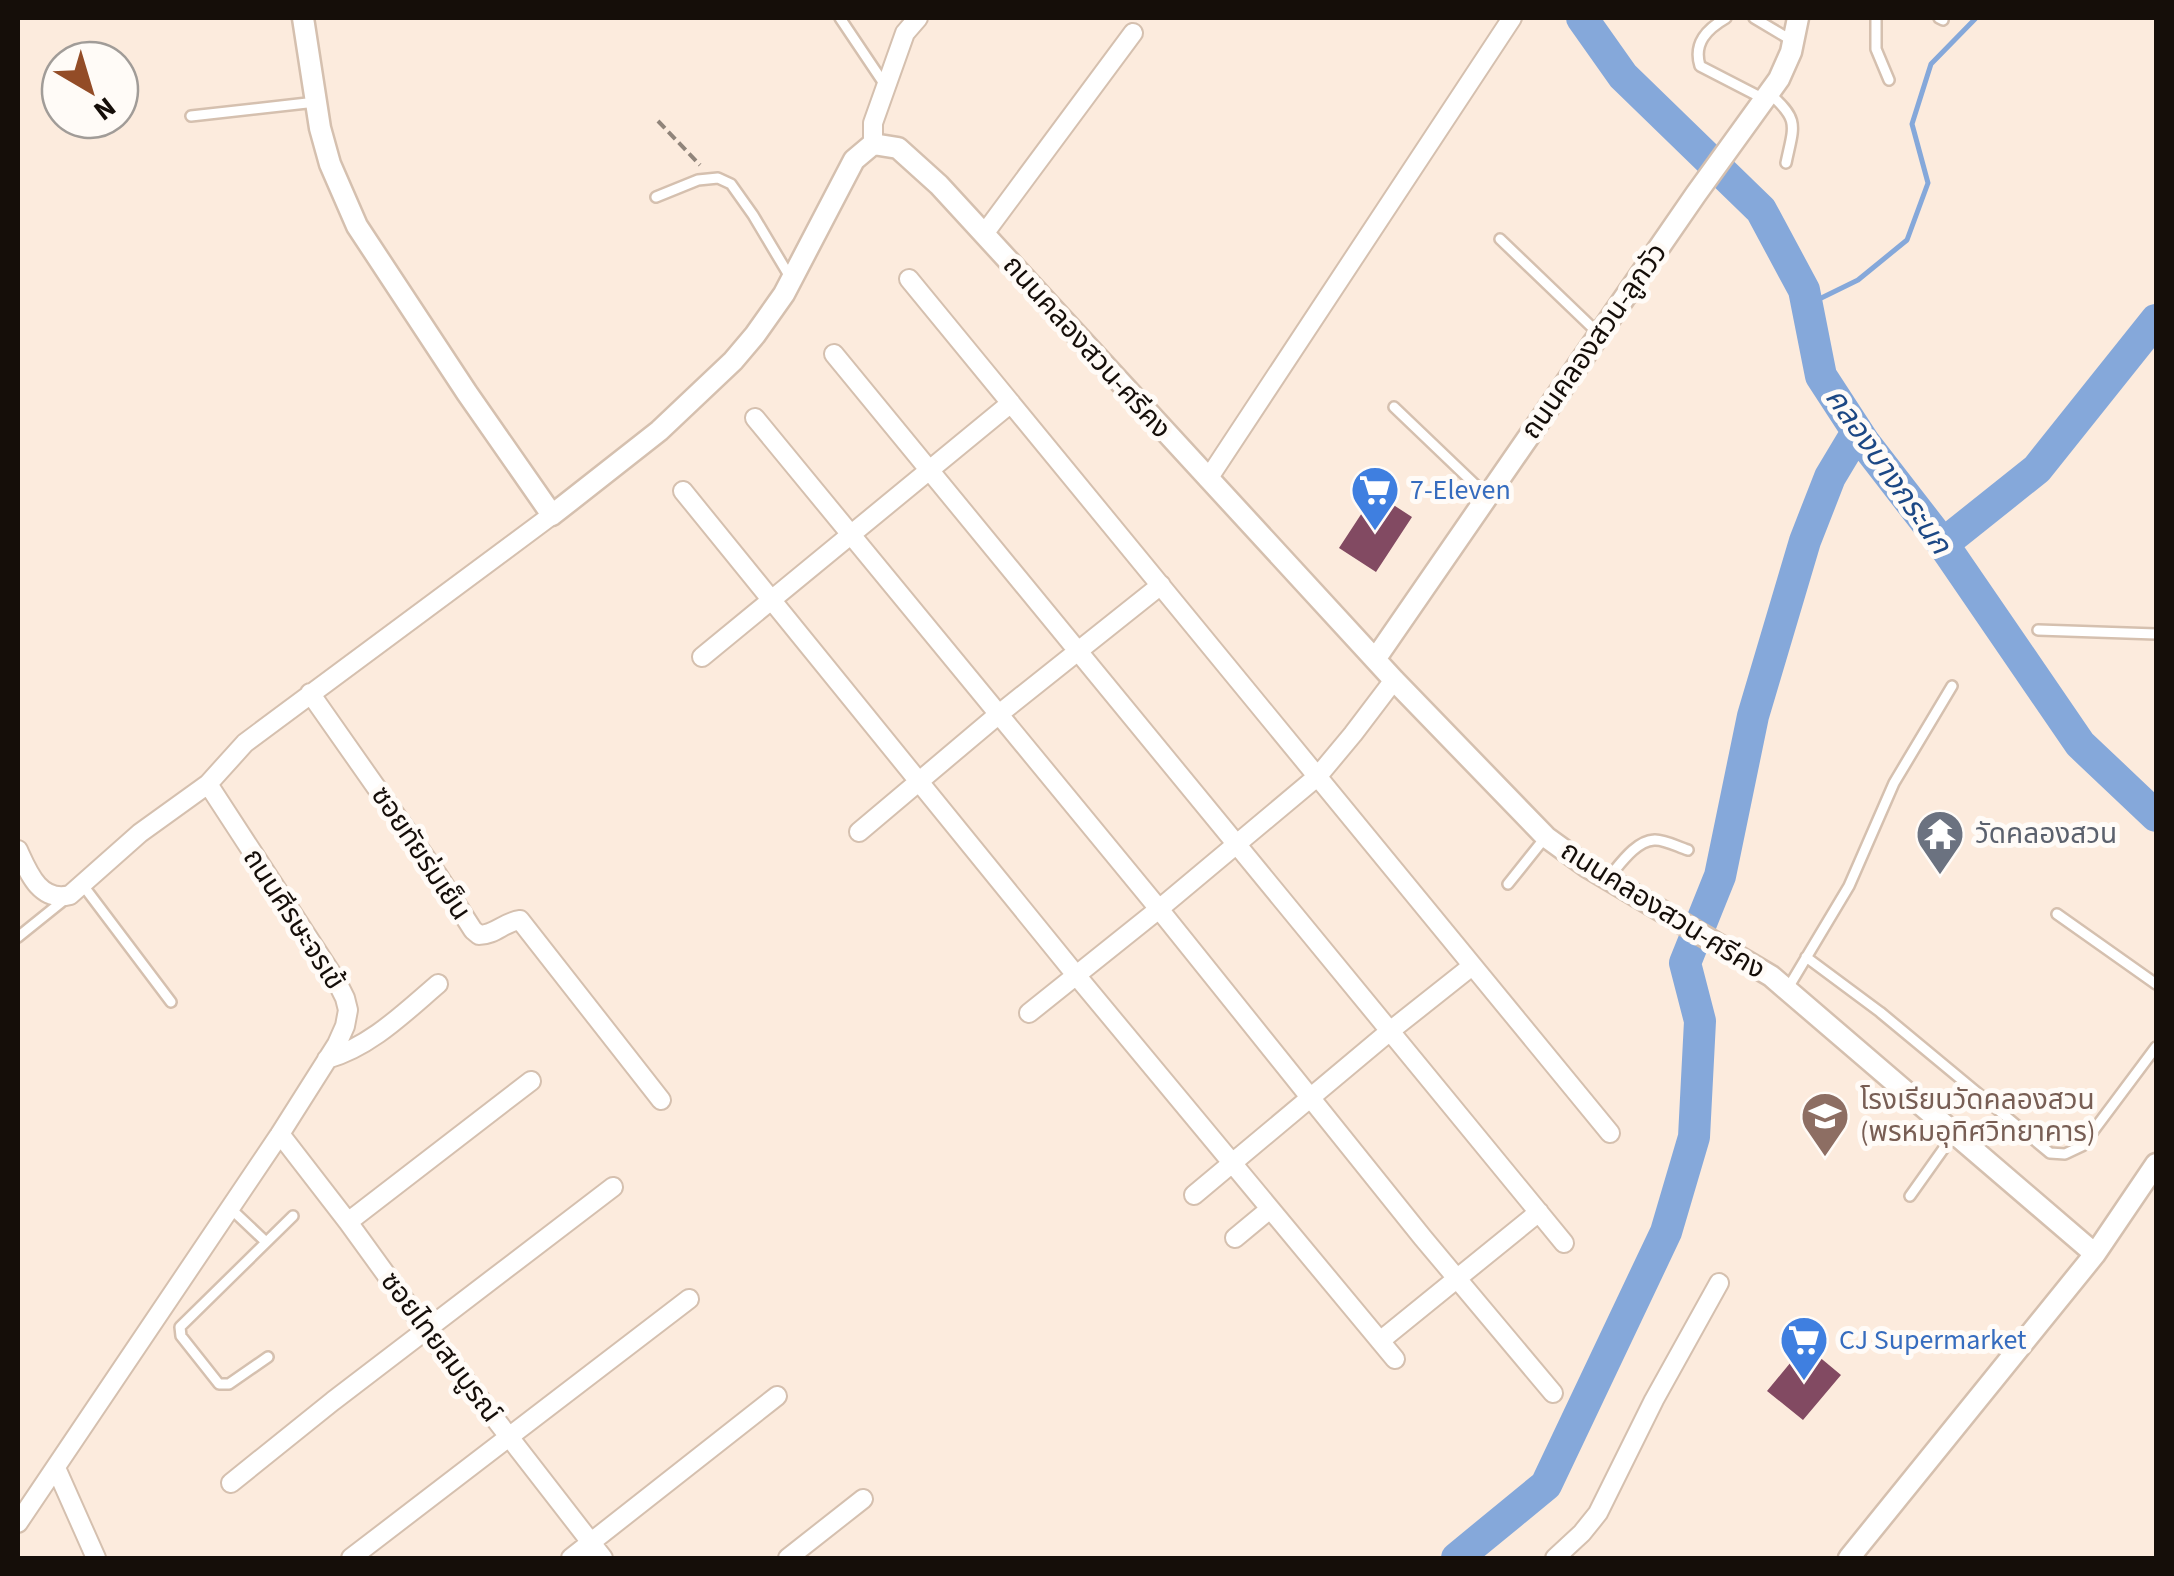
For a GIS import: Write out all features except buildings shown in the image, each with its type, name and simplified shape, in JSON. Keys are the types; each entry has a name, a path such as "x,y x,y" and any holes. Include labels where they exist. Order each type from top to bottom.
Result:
{"street":[{"path":"303,18 320,128 330,164 357,226 552,515"},
{"path":"18,850 42,890 59,898 76,890 140,833 208,784 245,743 659,431 733,361 791,280 854,160 873,144 873,123 906,33 918,18"},
{"path":"1208,479 1512,18"},
{"name":"ถนนคลองสวน-ลูกวัว","path":"1376,658 1779,79 1792,52 1798,18"},
{"path":"984,234 1132,33"},
{"name":"ถนนคลองสวน-ศรีคง","path":"873,144 898,148 939,185 1394,680 1546,837 1607,879 1771,976 2095,1254"},
{"path":"909,279 1610,1133"},
{"path":"834,354 1564,1243"},
{"path":"702,657 1012,404"},
{"path":"755,418 1553,1394"},
{"path":"683,492 1395,1360"},
{"path":"859,832 1161,584"},
{"path":"1028,1013 1160,909 1318,776 1394,680"},
{"name":"ซอยทัยร่มเย็น","path":"310,693 472,930 489,935 520,920 661,1100"},
{"name":"ถนนศีรษะจรเข้","path":"18,1523 280,1134 345,1026 345,998 208,784"},
{"path":"1194,1196 1472,966"},
{"path":"327,1060 368,1040 438,984"},
{"path":"348,1222 531,1081"},
{"name":"ซอยไทยสมบูรณ์","path":"280,1134 427,1332 603,1558"},
{"path":"1850,1558 2095,1254 2155,1169"},
{"path":"231,1483 612,1186"},
{"path":"1235,1238 1270,1209"},
{"path":"1380,1341 1539,1212"},
{"path":"1554,1558 1598,1513 1654,1400 1719,1283"},
{"path":"351,1558 689,1298"},
{"path":"572,1558 777,1396"},
{"path":"56,1468 96,1558"},
{"path":"788,1558 863,1499"}],"lane":[{"path":"840,18 886,87"},
{"path":"1726,18 1705,32 1697,51 1700,66 1767,96 1792,116 1794,126 1786,163"},
{"path":"1754,18 1794,41"},
{"path":"1876,18 1876,49 1889,80"},
{"path":"191,116 316,102"},
{"path":"656,198 698,180 718,178 731,184 791,280"},
{"path":"1500,239 1599,334"},
{"path":"1394,407 1487,496"},
{"path":"2038,630 2156,634"},
{"path":"1787,990 1848,886 1894,783 1952,686"},
{"path":"1508,884 1546,837"},
{"path":"1607,879 1648,841 1688,850"},
{"path":"18,937 76,890 171,1002"},
{"path":"2058,914 2156,984"},
{"path":"1806,957 1880,1012 2050,1153 2065,1154 2082,1146 2156,1048"},
{"path":"1910,1196 1954,1134"},
{"path":"229,1207 266,1242"},
{"path":"268,1356 230,1384 220,1384 180,1336 180,1327 293,1216"}],"path":[{"path":"658,121 714,178"}],"waterway":[{"name":"คลองบางกระนก","path":"1582,18 1623,76 1761,210 1804,290 1821,376 1864,442 1943,544 2080,744 2156,816"},
{"path":"1807,305 1858,280 1907,240 1928,183 1912,124 1931,64 1976,18"},
{"path":"1943,544 2037,469 2156,320"},
{"path":"1457,1558 1546,1485 1666,1232 1694,1137 1700,1021 1685,963 1720,876 1753,716 1805,541 1830,477 1857,432"}],"place":[{"name":"7-Eleven","path":"1375,532"},
{"name":"วัดคลองสวน","path":"1940,876"},
{"name":"โรงเรียนวัดคลองสวน (พรหมอุทิศวิทยาคาร)","path":"1825,1158"},
{"name":"CJ Supermarket","path":"1804,1382"}]}
